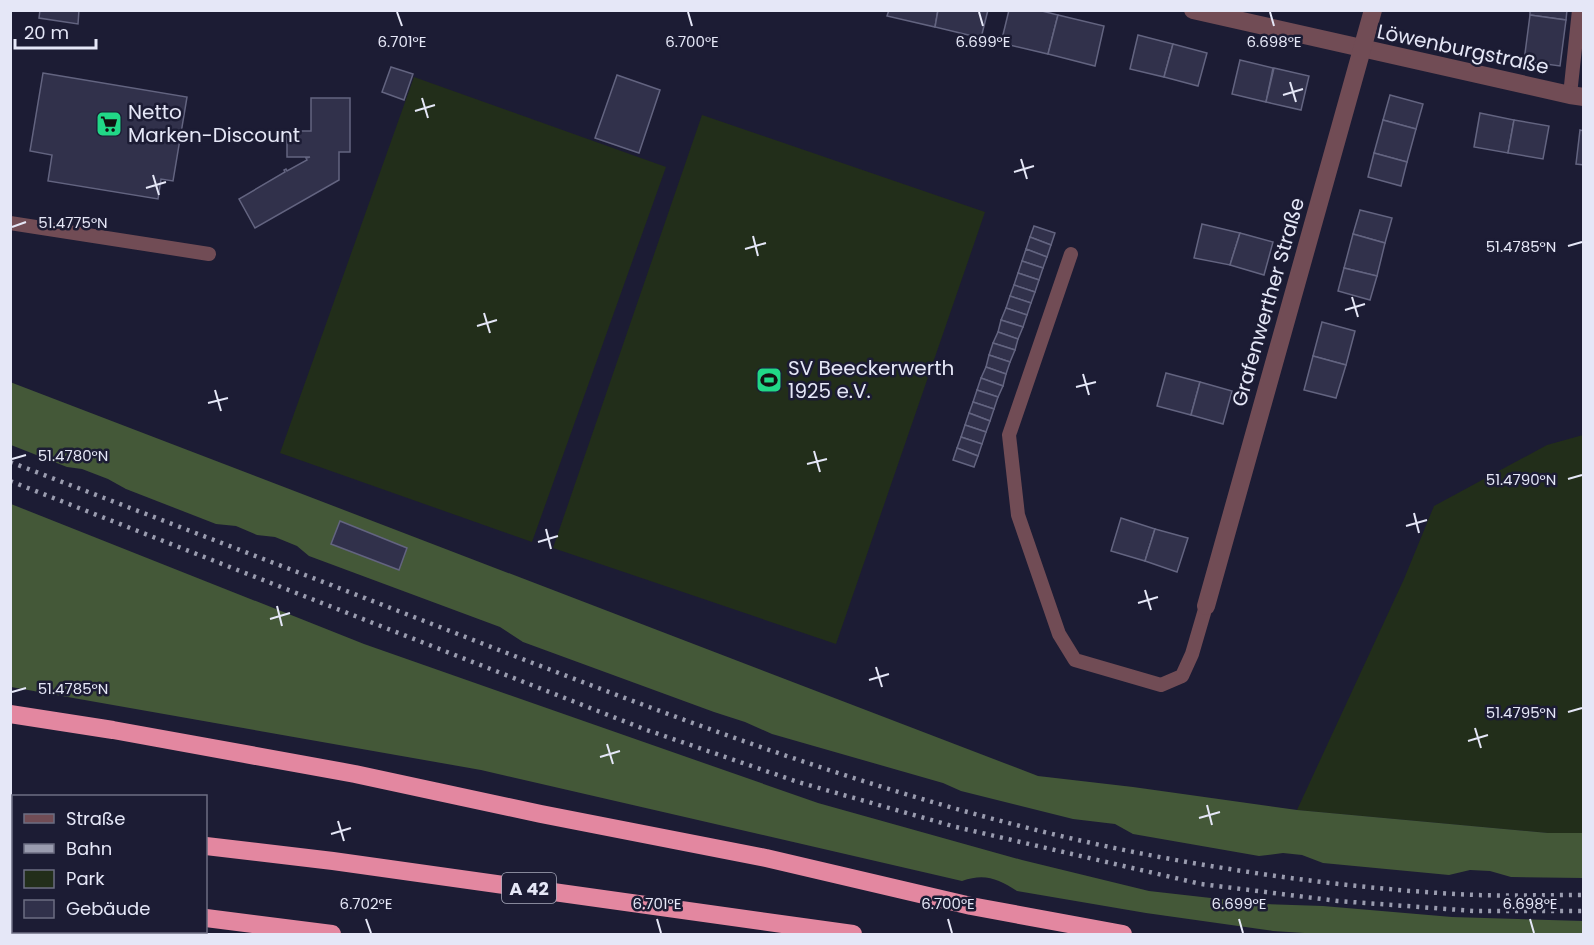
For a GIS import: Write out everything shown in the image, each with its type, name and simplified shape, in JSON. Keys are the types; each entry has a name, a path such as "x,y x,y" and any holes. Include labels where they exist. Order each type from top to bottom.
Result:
{"highway":[{"path":"10,714 113,730 356,774 542,814 766,858 971,906 1123,934"},
{"name":"A 42","path":"207,846 333,861 853,934"},
{"path":"207,918 332,934"}],"street":[{"name":"Löwenburgstraße","path":"1193,10 1363,50 1577,96"},
{"name":"Grafenwerther Straße","path":"1206,606 1373,10"}],"lane":[{"path":"1577,96 1579,10"},
{"path":"10,223 209,254"},
{"path":"1071,254 1010,435 1018,515 1059,634 1075,660 1161,685 1182,676 1192,654 1206,606"}],"green space":[{"path":"414,77 666,167 532,542 280,453"},
{"name":"SV Beeckerwerth 1925 e.V.","path":"702,115 985,212 836,644 553,548"},
{"path":"10,382 1038,776 1297,810 1548,833 1583,833 1583,878 1511,877 1490,871 1470,870 1449,875 1323,863 1302,855 1283,853 1259,856 1133,834 1115,824 1073,819 961,791 943,783 772,734 745,722 523,642 500,627 309,556 297,546 275,537 257,535 236,526 216,524 126,489 108,479 82,469 67,467 11,445"},
{"path":"1583,435 1583,833 1548,833 1297,810 1404,579 1434,506 1547,445"},
{"path":"11,504 364,644 818,803 1022,860 1149,891 1264,904 1323,906 1452,917 1583,921 1583,934 1320,934 1273,931 1146,913 1017,891 991,878 962,881 481,770 11,687"}],"building":[{"path":"40,10 79,10 78,24 39,18"},
{"path":"889,10 938,10 935,27 887,16"},
{"path":"938,10 988,10 981,38 935,27"},
{"path":"1009,10 1038,10 1058,15 1048,54 1001,43"},
{"path":"1530,10 1567,10 1566,20 1530,15"},
{"path":"1058,15 1104,26 1095,66 1048,54"},
{"path":"1530,15 1566,20 1560,66 1524,61"},
{"path":"1138,35 1173,44 1164,77 1130,69"},
{"path":"1173,44 1207,53 1198,86 1164,77"},
{"path":"1240,60 1273,68 1266,102 1232,94"},
{"path":"391,67 413,74 404,100 382,92"},
{"path":"1274,68 1309,76 1301,110 1266,102"},
{"name":"Netto Marken-Discount","path":"43,73 187,97 173,181 161,179 158,199 48,181 52,155 30,151"},
{"path":"617,75 660,90 639,153 595,138"},
{"path":"1390,95 1423,104 1416,129 1383,120"},
{"path":"311,98 350,98 350,152 339,152 339,180 255,228 239,199 285,172 284,170 287,171 310,157 287,157 287,131 311,131"},
{"path":"1480,113 1514,120 1508,153 1474,147"},
{"path":"1383,120 1416,129 1407,162 1374,153"},
{"path":"1514,120 1549,126 1543,159 1508,153"},
{"path":"1580,130 1584,131 1584,165 1576,164"},
{"path":"1374,153 1407,162 1401,186 1368,177"},
{"path":"1360,210 1392,218 1385,243 1353,234"},
{"path":"1202,224 1240,233 1230,265 1194,258"},
{"path":"1034,226 1055,233 1051,245 1030,237"},
{"path":"1240,233 1273,242 1264,275 1230,265"},
{"path":"1353,234 1385,243 1377,276 1344,268"},
{"path":"1030,237 1051,245 1047,257 1026,249"},
{"path":"1026,249 1047,257 1043,268 1022,261"},
{"path":"1022,261 1043,268 1039,280 1018,273"},
{"path":"1344,268 1377,276 1370,300 1338,291"},
{"path":"1018,273 1039,280 1035,292 1014,285"},
{"path":"1014,285 1035,292 1031,303 1010,296"},
{"path":"1010,296 1031,303 1027,315 1006,308"},
{"path":"1006,308 1027,315 1023,327 1001,320"},
{"path":"1001,320 1023,327 1018,339 998,332"},
{"path":"1322,322 1355,331 1346,365 1313,356"},
{"path":"998,332 1018,339 1015,350 993,343"},
{"path":"993,343 1015,350 1010,362 989,355"},
{"path":"989,355 1010,362 1006,374 986,367"},
{"path":"1313,356 1346,365 1336,398 1304,390"},
{"path":"986,367 1006,374 1003,386 981,378"},
{"path":"1166,373 1200,382 1191,415 1157,406"},
{"path":"981,378 1003,386 998,397 977,390"},
{"path":"1200,382 1232,391 1223,424 1191,415"},
{"path":"977,390 998,397 994,409 973,402"},
{"path":"973,402 994,409 990,421 969,413"},
{"path":"969,413 990,421 986,432 965,425"},
{"path":"965,425 986,432 982,444 961,437"},
{"path":"961,437 982,444 978,456 957,448"},
{"path":"957,448 978,456 974,467 953,460"},
{"path":"1121,518 1155,529 1145,561 1111,551"},
{"path":"340,521 407,548 399,570 331,544"},
{"path":"1155,529 1188,538 1177,572 1145,561"}],"railway":[{"path":"10,462 658,710 837,773 928,801 1019,826 1112,847 1272,875 1374,888 1442,893 1584,895"},
{"path":"10,481 644,729 798,782 956,827 1201,884 1338,901 1474,911 1584,911"}],"place":[{"name":"Netto Marken-Discount","path":"109,124"},
{"name":"SV Beeckerwerth 1925 e.V.","path":"769,380"}]}
